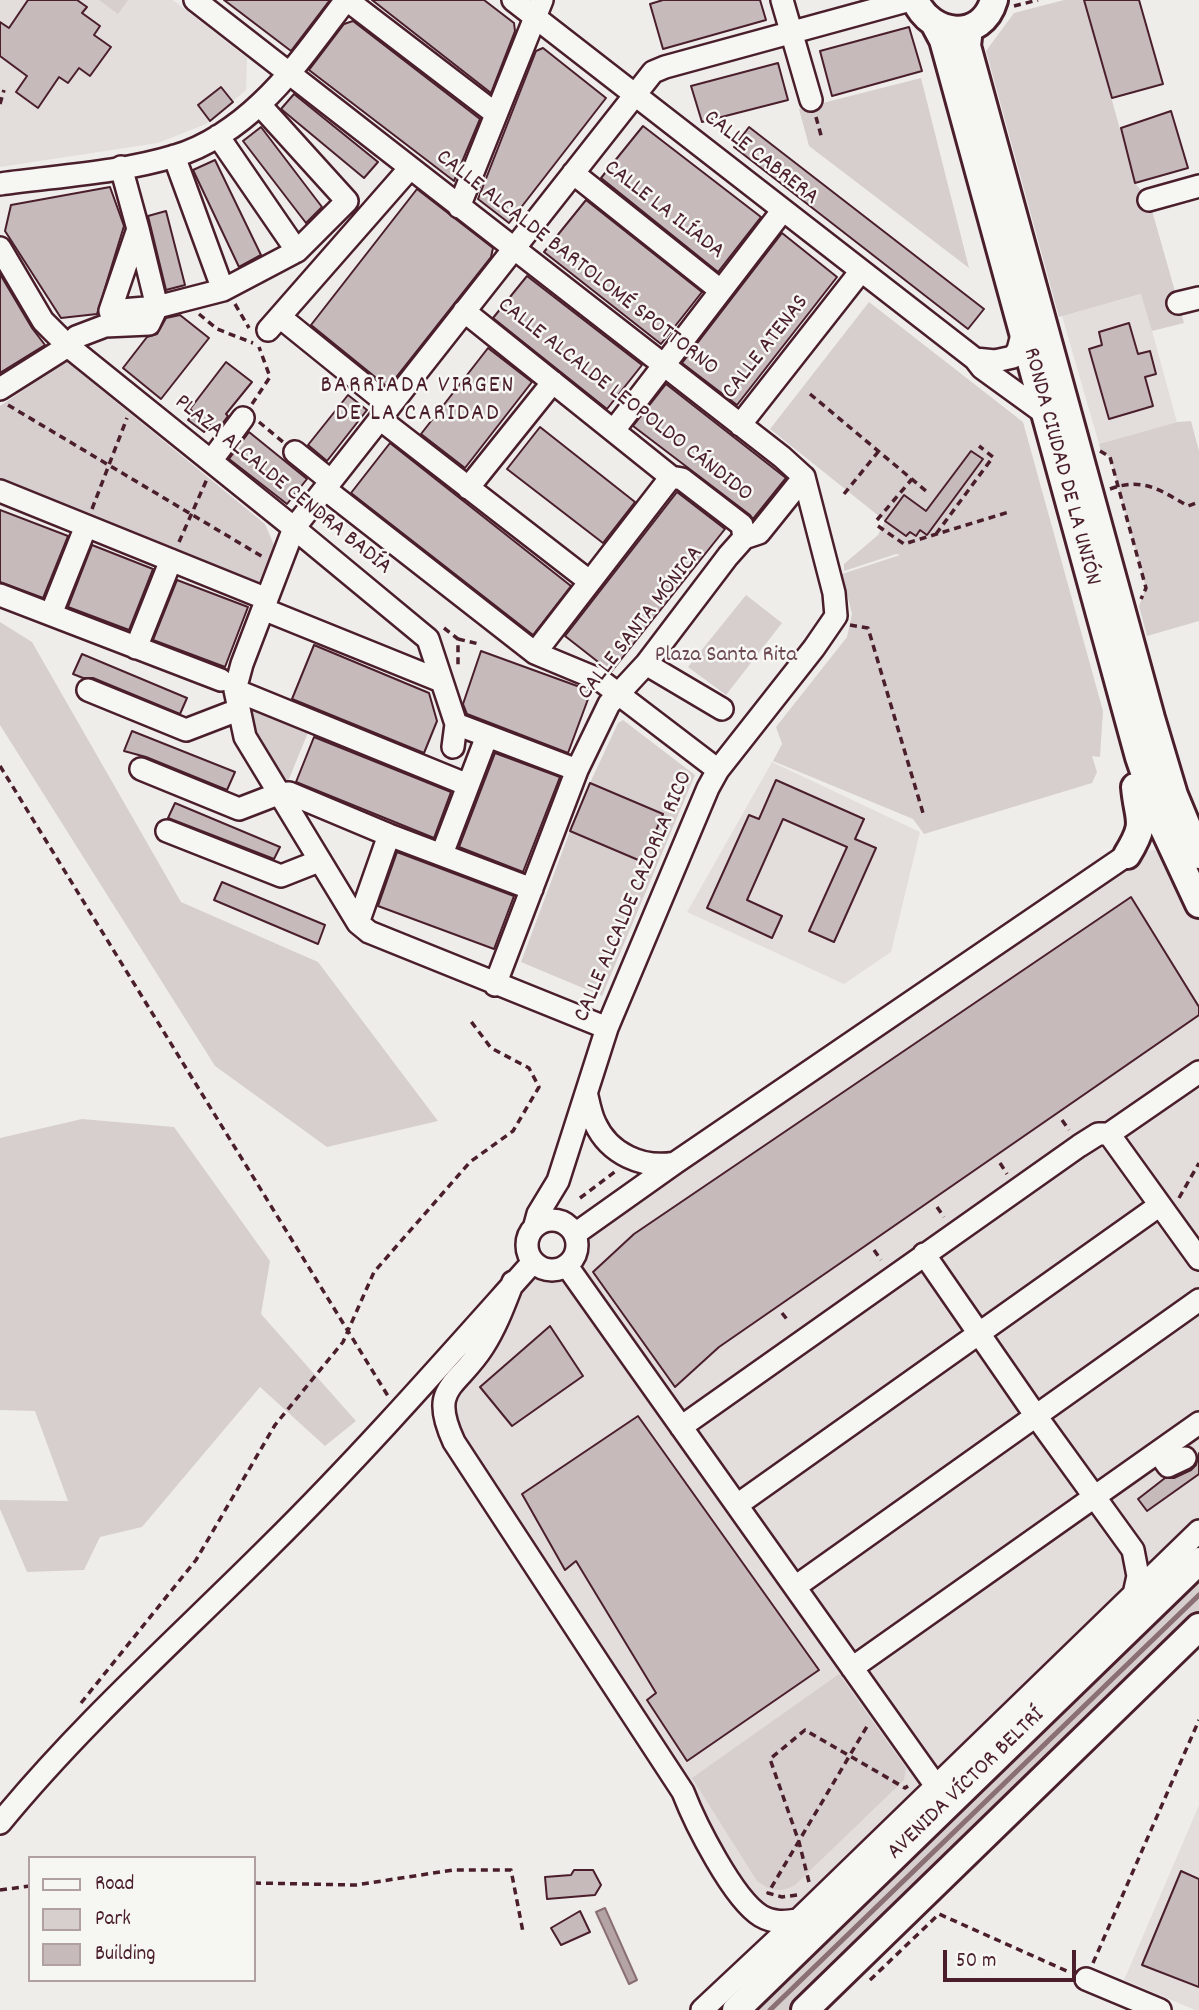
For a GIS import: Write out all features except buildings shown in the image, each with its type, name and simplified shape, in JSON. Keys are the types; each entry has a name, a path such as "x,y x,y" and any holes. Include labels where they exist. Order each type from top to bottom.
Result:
{"main road":[{"name":"RONDA CIUDAD DE LA UNIÓN","path":"913,0 926,18 935,25 943,40 1153,802 1190,861"},
{"path":"935,25 946,29 969,28 1003,4"},
{"name":"RONDA CIUDAD DE LA UNIÓN","path":"969,28 967,46 1174,795 1199,904"},
{"path":"1127,712 1135,794 1142,822 1137,840 1127,855"},
{"path":"1127,855 1155,850 1190,861"},
{"name":"AVENIDA VÍCTOR BELTRÍ","path":"736,2010 1187,1557"},
{"path":"805,2010 1199,1628"}],"street":[{"name":"CALLE ALCALDE BARTOLOMÉ SPOTTORNO","path":"195,0 782,457 804,477"},
{"path":"0,184 121,167 174,156 218,136 260,105 289,74 347,0 496,114"},
{"name":"CALLE CABRERA","path":"513,0 538,8 635,95 975,359 982,368 1044,413"},
{"path":"782,0 811,100"},
{"path":"88,690 186,730 231,693 294,528 653,72 913,0"},
{"path":"459,207 538,8"},
{"path":"138,229 110,311 157,307 223,290 297,251 348,201 260,105"},
{"path":"218,136 297,251"},
{"path":"174,156 223,290"},
{"path":"1,394 72,342 105,326 149,324 157,307 121,167"},
{"path":"410,169 269,331 385,413 468,488 589,581"},
{"name":"CALLE LA ILÍADA","path":"573,173 720,290"},
{"path":"1149,200 1199,186"},
{"path":"614,430 783,210"},
{"name":"PLAZA ALCALDE CENDRA BADÍA","path":"0,248 43,321 72,342 210,467 294,528 428,639 456,724 453,747"},
{"name":"CALLE ATENAS","path":"740,425 861,271"},
{"name":"CALLE ALCALDE LEOPOLDO CÁNDIDO","path":"464,312 671,477 682,479 741,525 751,536"},
{"path":"975,359 995,361 1013,357 1018,350 1023,331"},
{"path":"468,488 553,382"},
{"path":"210,467 245,415"},
{"path":"295,452 328,485 535,653 600,680 619,692 718,769"},
{"path":"535,653 671,477"},
{"path":"804,477 834,593 839,625"},
{"name":"CALLE SANTA MÓNICA","path":"495,985 577,770 609,704 804,477"},
{"path":"0,491 171,560 441,681"},
{"path":"51,614 86,526"},
{"path":"136,648 171,560"},
{"path":"0,595 136,648 231,693 468,785"},
{"name":"CALLE ALCALDE CAZORLA RICO","path":"558,1181 607,1028 718,769 839,625"},
{"path":"646,664 722,709"},
{"path":"231,693 245,737 319,861 358,922 369,932 607,1028"},
{"path":"456,724 577,770"},
{"path":"442,854 487,736"},
{"path":"141,769 239,809 278,794 289,793 389,835 532,889"},
{"path":"167,831 281,876 319,861"},
{"path":"358,922 389,835"},
{"path":"535,1225 545,1220 569,1228 675,1163 1127,855"},
{"path":"681,1427 1098,1133 1109,1134 1199,1072"},
{"path":"587,1096 595,1124 619,1152 650,1165 675,1163"},
{"path":"1109,1134 1167,1205 1199,1259"},
{"path":"558,1181 575,1254 566,1266 554,1270 545,1269 533,1262 527,1248 527,1240 538,1214 558,1181"},
{"path":"737,1505 978,1334 1167,1205"},
{"path":"924,1254 1133,1550 1138,1576 1134,1594"},
{"path":"0,1823 70,1743 271,1546 398,1413 533,1262"},
{"path":"566,1266 936,1786"},
{"path":"513,1282 496,1326 481,1350 452,1382 444,1399 443,1419 454,1442 683,1792 696,1826 742,1899 757,1913 772,1920 798,1920"},
{"path":"794,1587 1199,1300"},
{"path":"852,1668 1199,1423"},
{"path":"1158,1452 1168,1466 1185,1458"},
{"path":"702,2010 1134,1594 1187,1557 1199,1531"},
{"path":"1133,1550 1155,1557 1187,1557"},
{"path":"1086,1979 1160,2010"}],"path":[{"path":"1003,4 1038,0"},
{"path":"0,104 4,90"},
{"path":"223,290 236,305 269,331 271,377 245,415 295,452"},
{"path":"182,301 217,329 269,331"},
{"path":"1,394 109,466 268,560"},
{"path":"810,394 926,491"},
{"path":"86,526 130,413"},
{"path":"936,535 993,457 979,446"},
{"path":"844,494 879,451"},
{"path":"171,560 210,467"},
{"path":"877,520 912,479"},
{"path":"1102,493 1118,486 1137,484 1160,489 1188,506 1199,502"},
{"path":"878,526 904,544 1009,512"},
{"path":"839,625 868,628 923,813"},
{"path":"458,639 479,644"},
{"path":"0,766 398,1413"},
{"path":"79,1705 196,1560 275,1425 343,1342 374,1272 470,1162 513,1131 539,1087 529,1068 491,1048 470,1020"},
{"path":"1062,1120 1069,1132"},
{"path":"1000,1163 1007,1174"},
{"path":"1167,1205 1199,1163"},
{"path":"580,1198 617,1171"},
{"path":"937,1206 944,1217"},
{"path":"874,1250 881,1260"},
{"path":"782,1313 789,1322"},
{"path":"819,1874 799,1895 782,1897 768,1893 872,1718"},
{"path":"869,1981 939,1914 1086,1979 1199,1720"},
{"path":"810,1884 799,1842 770,1759 805,1730 905,1788 915,1779"},
{"path":"256,1883 356,1885 453,1870 511,1870 523,1932"},
{"path":"0,1890 28,1886"}],"shaded area":[{"path":"0,0 173,0 247,58 246,90 206,124 158,143 0,167"},
{"path":"1142,294 1177,422 1099,444 1062,316"},
{"path":"772,762 920,832 891,952 844,984 687,912"},
{"path":"1155,850 1166,854 1199,904 1199,1531 798,1920 764,1917 454,1442 444,1399 532,1263 554,1270 571,1261 575,1254 576,1240 1143,851"},
{"path":"1199,1805 1199,2010 1195,2010 1124,1980"},
{"path":"605,1908 637,1980 629,1984 596,1912"}],"green space":[{"path":"99,0 128,0 118,14"},
{"path":"1064,0 1084,0 1135,183 1149,200 1184,323 1152,331 1141,294 1059,317 986,51 1014,13"},
{"path":"921,78 969,268 809,146 799,109"},
{"path":"869,302 1023,422 1103,711 1100,757 1092,756 1097,772 1092,783 924,834 913,819 773,761 782,744 776,727 847,637 852,614 842,574 900,555 844,571 844,564 878,535 885,521 770,429"},
{"path":"66,361 265,524 274,545 259,582 0,482 0,406"},
{"path":"1191,421 1199,451 1199,621 1147,636 1139,606 1146,588 1110,457 1101,452 1099,444 1177,422"},
{"name":"Plaza Santa Rita","path":"746,595 782,623 726,695 688,667"},
{"path":"0,622 32,642 181,902 318,962 438,1121 327,1147 215,1066 0,725"},
{"path":"248,704 309,730 289,779 285,782 254,727"},
{"path":"623,720 695,775 602,996 521,962 570,831 643,861 663,814 590,783 618,723"},
{"path":"82,1119 174,1127 270,1261 261,1314 356,1421 325,1446 260,1387 142,1527 100,1537 84,1570 27,1572 0,1509 0,1500 68,1501 35,1411 0,1410 0,1138"},
{"path":"1199,1561 1199,1628 805,2010 736,2010"},
{"path":"839,1674 906,1768 904,1780 795,1885 780,1890 771,1889 757,1881 692,1778"}],"waterway":[{"path":"770,2010 1199,1595"}],"district":[{"name":"BARRIADA VIRGEN DE LA CARIDAD","path":"418,402"}]}
